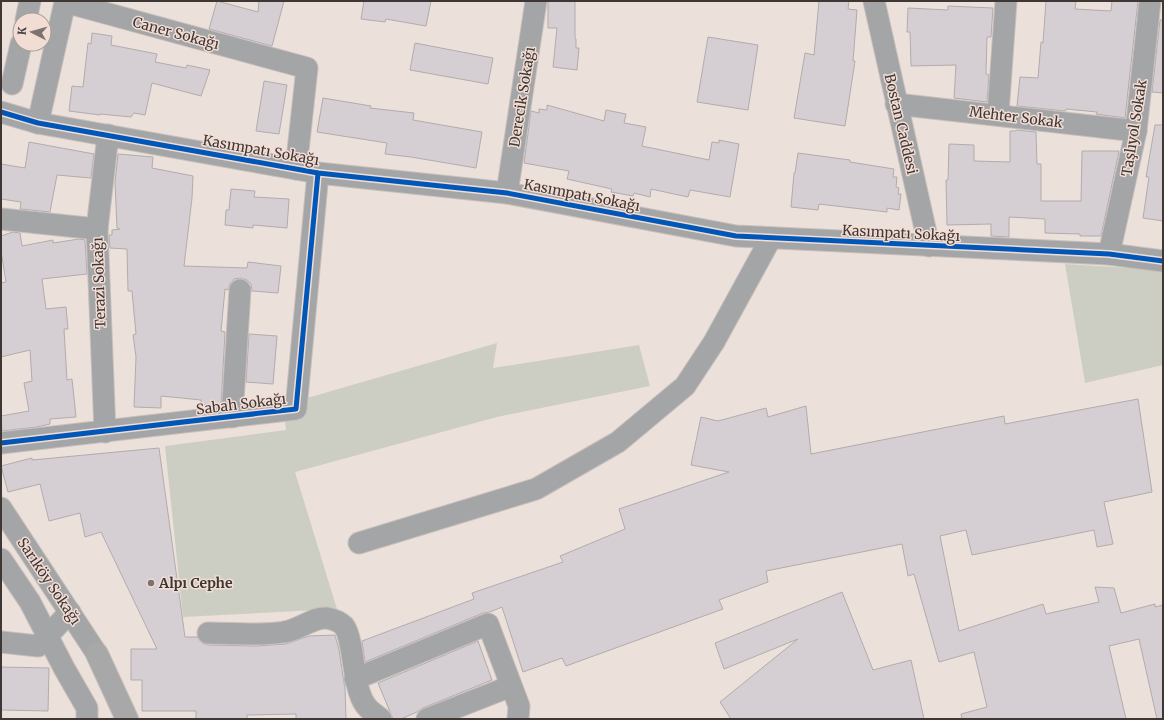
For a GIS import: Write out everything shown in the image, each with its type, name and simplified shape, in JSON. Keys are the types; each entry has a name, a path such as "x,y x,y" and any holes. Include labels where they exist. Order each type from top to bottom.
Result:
{"main road":[{"path":"97,654 111,719"},
{"path":"97,654 127,719"}],"street":[{"path":"28,12 30,1"},
{"name":"Derecik Sokağı","path":"507,193 536,1"},
{"name":"Bostan Caddesi","path":"874,1 929,246"},
{"path":"998,114 1006,1"},
{"name":"Taşlıyol Sokak","path":"1109,254 1136,131 1150,1"},
{"name":"Caner Sokağı","path":"38,122 65,2 307,68 296,169"},
{"path":"12,84 19,52"},
{"name":"Mehter Sokak","path":"896,104 998,114 1136,131"},
{"name":"Kasımpatı Sokağı","path":"1,112 38,122 318,173 507,193 736,236 1109,254 1163,261"},
{"name":"Terazi Sokağı","path":"105,432 97,229 108,135"},
{"name":"Sabah Sokağı","path":"1,443 296,410 318,173"},
{"path":"1,219 97,229"},
{"path":"359,543 536,489 618,442 685,386 714,342 771,238"},
{"path":"232,417 240,290"},
{"name":"Sarıköy Sokağı","path":"3,522 45,573 97,654"},
{"path":"1,559 30,602 64,668 87,708 87,719"},
{"path":"1,642 38,646 70,612"},
{"path":"208,633 276,633 296,630 312,620 320,618 335,620 343,625 347,634 355,679 360,695 372,716"},
{"path":"355,679 488,624 519,706 518,719"},
{"path":"427,719 511,686"}],"shaded area":[{"path":"1065,264 1163,270 1163,365 1085,383"},
{"path":"497,343 493,368 639,345 650,386 497,417 295,472 337,609 183,617 165,446 286,430 283,405"}],"building":[{"path":"217,1 258,12 259,1 284,1 272,46 209,29"},
{"path":"364,1 431,1 426,26 386,19 385,22 361,19"},
{"path":"548,1 575,1 575,38 576,48 579,48 577,70 553,67 557,28 548,28"},
{"path":"819,1 849,1 848,9 857,10 853,61 855,61 845,126 794,118 805,53 814,55"},
{"path":"1046,1 1076,1 1075,9 1111,11 1112,1 1138,1 1125,118 1096,114 1097,112 1066,109 1065,111 1017,106 1020,77 1038,78 1041,42 1043,43"},
{"path":"948,6 993,8 991,37 987,37 986,74 989,75 987,102 954,98 956,65 911,66 910,32 907,32 908,8 948,10"},
{"path":"1160,20 1163,20 1163,93 1152,92"},
{"path":"92,33 112,36 111,45 157,54 155,62 186,68 187,65 210,70 201,96 152,83 145,115 134,113 131,117 69,111 72,86 83,87 88,43 91,44"},
{"path":"708,37 758,45 748,110 697,102"},
{"path":"415,43 493,58 488,84 410,70"},
{"path":"264,81 287,85 279,134 256,131"},
{"path":"323,98 371,106 370,108 414,113 413,120 482,132 476,168 385,154 387,143 317,132"},
{"path":"547,105 604,121 606,110 626,114 624,123 646,127 642,146 709,160 712,142 719,143 719,140 739,144 730,197 690,190 688,197 651,189 650,197 634,193 633,196 611,192 612,189 567,179 569,171 524,163 531,111 539,113 539,109 547,110"},
{"path":"1155,125 1163,125 1163,221 1143,218 1149,177 1146,177"},
{"path":"1016,130 1036,132 1037,164 1041,164 1041,201 1081,201 1082,151 1119,151 1101,236 1045,233 1045,219 1009,217 1009,237 991,236 991,224 947,225 946,180 948,180 949,144 974,145 974,161 1010,162 1010,131"},
{"path":"29,142 94,154 91,178 57,175 50,212 20,209 21,202 1,199 1,164 25,168"},
{"path":"798,153 850,160 850,162 894,169 893,177 897,177 896,187 899,188 898,194 901,194 899,210 887,208 887,212 819,204 818,210 791,207 794,173"},
{"path":"118,154 153,157 152,168 193,176 184,266 247,268 248,262 281,266 278,293 252,291 251,284 247,280 241,278 234,279 228,290 225,289 221,331 225,332 221,406 201,404 201,400 161,396 161,408 134,407 136,357 133,335 136,334 132,291 128,291 127,249 110,248 109,235 112,235 112,230 120,229 117,228 115,182"},
{"path":"231,189 255,191 254,197 289,199 287,228 253,225 253,228 225,225 226,210 229,210"},
{"path":"13,232 20,233 22,246 53,240 53,243 79,239 85,240 87,274 42,279 46,309 66,307 68,329 64,329 67,380 72,379 76,417 50,419 50,424 2,431 1,416 29,411 24,383 32,381 30,350 1,357 1,283 6,282 1,251 1,236"},
{"path":"249,334 277,336 273,384 246,382"},
{"path":"1138,399 1152,492 1104,502 1113,544 1097,547 1094,530 972,555 966,530 940,536 959,631 1043,604 1046,614 1099,602 1095,587 1114,588 1121,613 1155,604 1155,607 1163,605 1163,719 1157,719 1139,639 1109,646 1126,719 962,719 961,714 987,707 974,652 939,662 914,574 908,576 902,544 766,571 768,582 719,600 723,609 566,666 562,658 523,672 502,607 483,613 365,662 362,641 474,599 472,593 563,562 560,556 625,529 619,509 729,472 691,465 701,417 718,421 766,408 768,417 806,406 811,454 1004,416 1005,424"},
{"path":"159,448 185,637 197,637 202,643 208,645 256,646 286,644 309,636 335,635 345,687 346,719 296,719 296,714 247,715 247,719 196,719 196,711 142,711 142,680 131,680 131,649 157,649 101,532 85,537 80,513 49,521 40,484 8,492 1,466 32,458 32,460"},
{"path":"842,592 873,670 911,660 924,719 731,719 720,702 798,639 724,669 715,643"},
{"path":"478,641 492,680 423,708 401,719 393,719 378,683"},
{"path":"1,667 49,668 48,711 1,710"}],"cycle path":[{"path":"1,112 38,123 318,173 507,193 736,236 1109,254 1163,261"},
{"path":"1,443 296,409 318,173"}],"place":[{"name":"Alpı Cephe","path":"151,583"}]}
